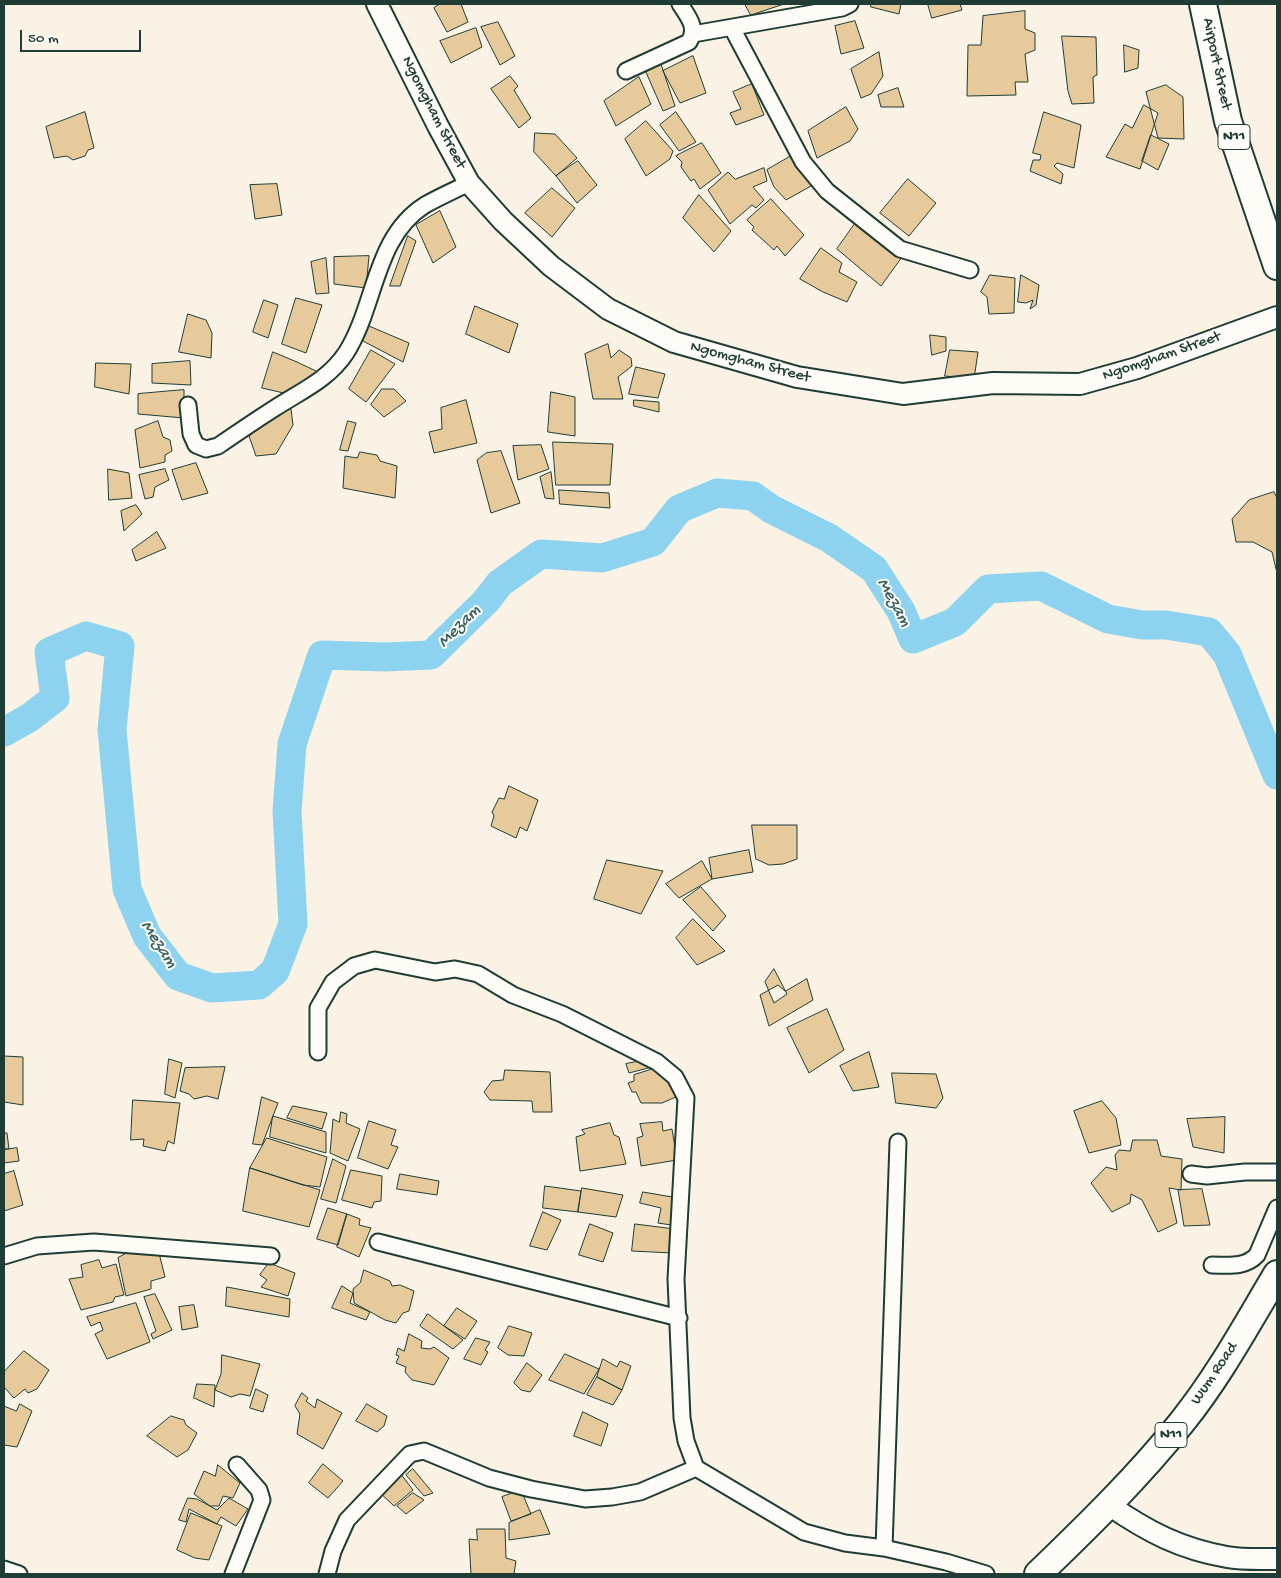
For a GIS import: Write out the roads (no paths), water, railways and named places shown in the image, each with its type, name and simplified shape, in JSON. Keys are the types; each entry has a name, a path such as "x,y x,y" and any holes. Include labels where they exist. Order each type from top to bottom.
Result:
{"highway":[{"name":"Airport Street","path":"1203,4 1228,121 1277,266"},
{"name":"Wum Road","path":"1038,1574 1109,1505 1183,1421 1226,1361 1277,1274"}],"main road":[{"name":"Ngomgham Street","path":"377,4 438,126 469,183 503,221 551,266 608,309 674,342 797,377 903,394 993,383 1080,384 1137,368 1277,317"},
{"path":"1109,1505 1144,1529 1185,1547 1229,1558 1277,1559"}],"street":[{"path":"626,71 689,42 694,26 680,4"},
{"path":"693,34 842,8 850,4"},
{"path":"732,28 803,162 828,191 900,249 970,270"},
{"path":"188,405 191,434 196,445 206,448 218,446 277,407 308,390 329,374 346,354 359,328 390,243 407,220 424,206 469,183"},
{"path":"318,1052 318,1008 333,982 354,966 375,960 435,972 455,970 478,974 513,995 562,1014 657,1062 675,1077 686,1098 676,1279 682,1418 686,1441 696,1468 804,1532 946,1562 986,1574"},
{"path":"884,1548 898,1142"},
{"path":"1191,1174 1207,1176 1245,1172 1277,1172"},
{"path":"1212,1265 1241,1265 1252,1261 1257,1255 1277,1208"},
{"path":"4,1256 37,1246 94,1242 270,1256"},
{"path":"378,1242 679,1318"},
{"path":"327,1574 333,1551 347,1520 410,1454 424,1450 489,1478 531,1489 585,1499 640,1492 696,1468"},
{"path":"233,1574 262,1500 258,1490 237,1465"},
{"path":"4,1569 19,1574"}],"waterway":[{"name":"Mezam","path":"4,732 29,718 55,698 49,652 86,636 120,646 112,730 127,889 147,936 178,976 212,988 259,985 275,971 293,924 287,811 292,744 322,655 385,657 431,655 486,601 500,583 541,554 602,558 653,542 679,509 717,493 753,496 771,509 829,538 874,569 901,611 913,639 955,622 988,589 1041,586 1108,619 1142,625 1166,625 1209,632 1227,654 1277,775"}]}
